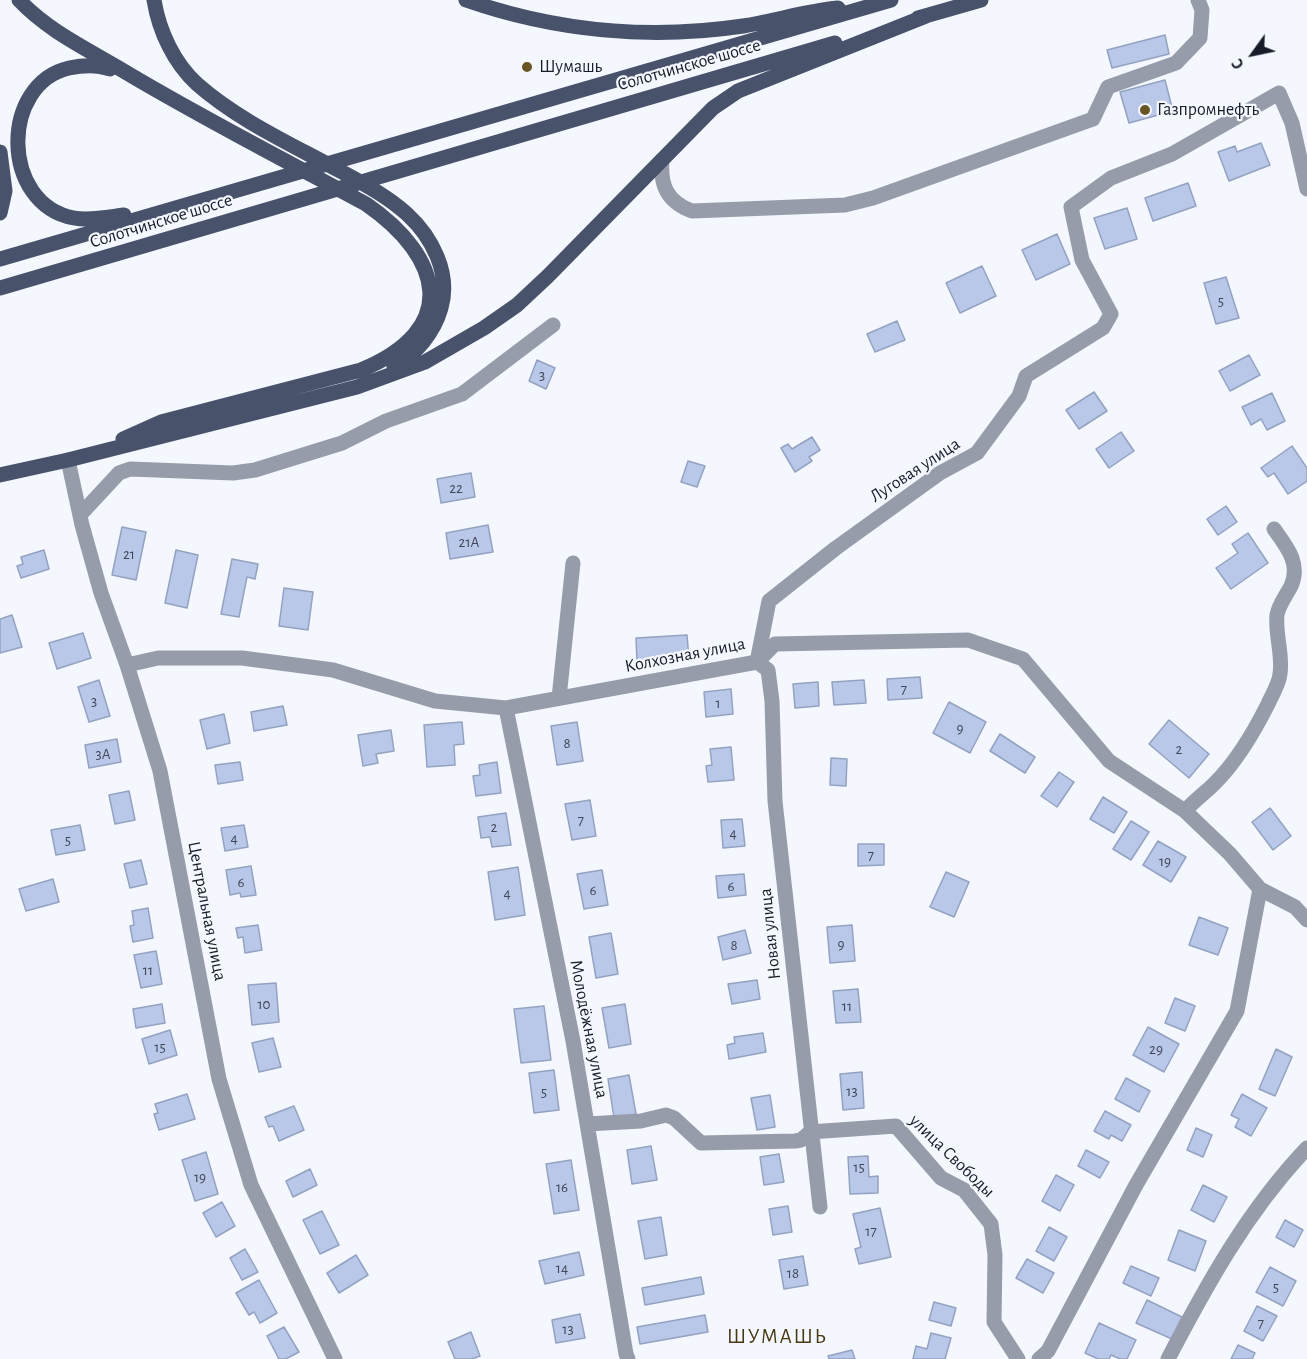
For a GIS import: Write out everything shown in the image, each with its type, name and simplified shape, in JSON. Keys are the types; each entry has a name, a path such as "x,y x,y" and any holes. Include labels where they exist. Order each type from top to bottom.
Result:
{"main road":[{"path":"19,0 39,19 66,38 137,80 366,204 382,215 408,240 424,265 430,289 429,304 416,334 406,345 382,361 361,370 161,422 85,456"},
{"path":"154,0 162,28 174,56 195,82 229,109 376,191 419,227 438,256 442,270 444,297 440,311 425,340 404,361 357,387"},
{"path":"466,0 500,12 560,24 638,33 745,26 813,5 888,1"},
{"name":"Солотчинское шоссе","path":"0,288 981,0"},
{"name":"Солотчинское шоссе","path":"0,259 888,1"},
{"path":"0,475 85,456 357,387 425,362 459,344 502,316 548,276 713,108 738,91 926,16"},
{"path":"137,80 92,65 61,69 41,81 25,99 19,112 15,143 18,168 28,189 39,201 49,209 61,214 89,219 169,209"},
{"path":"0,152 5,191 0,213"}],"street":[{"path":"663,160 661,175 668,193 674,202 692,211 845,205 873,198 1093,119 1108,87 1176,63 1200,38 1202,10 1198,0"},
{"name":"Луговая улица","path":"757,662 770,601 836,548 940,473 977,453 1018,396 1026,376 1103,328 1111,314 1082,260 1071,207 1111,178 1172,154 1279,93 1292,123 1307,189"},
{"path":"80,515 119,473 130,470 233,473 255,471 342,443 386,421 462,394 553,326"},
{"name":"Центральная улица","path":"68,460 101,593 127,665 160,771 219,1078 256,1195 336,1359"},
{"path":"1185,811 1215,783 1241,752 1259,723 1280,676 1281,656 1276,635 1277,614 1292,585 1295,566 1287,546 1274,529"},
{"path":"559,698 573,563"},
{"name":"Колхозная улица","path":"127,665 158,658 242,658 333,670 435,701 506,708 757,662 775,644 968,640 1023,659 1109,761 1185,811 1230,854 1260,889"},
{"name":"Новая улица","path":"757,662 768,670 772,701 774,801 820,1207"},
{"name":"Молодёжная улица","path":"506,708 573,1041 628,1359"},
{"path":"1039,1359 1048,1351 1136,1185 1237,1011 1260,889 1295,906 1307,920"},
{"path":"586,1124 641,1121 666,1115 674,1119 697,1142 716,1144 795,1142 810,1132"},
{"name":"улица Свободы","path":"810,1132 896,1126 941,1178 964,1190 991,1224 995,1255 994,1322 1018,1359"},
{"path":"1168,1359 1206,1285 1242,1228 1307,1148"}],"building":[{"path":"1165,35 1169,54 1112,68 1107,50"},
{"path":"1165,80 1173,111 1129,123 1120,92"},
{"path":"1261,143 1270,165 1229,181 1218,152 1235,146 1237,152"},
{"path":"1188,183 1196,206 1153,221 1145,198"},
{"path":"1127,208 1137,239 1105,249 1094,218"},
{"path":"1057,234 1070,264 1036,280 1022,250"},
{"path":"982,266 996,296 960,313 946,283"},
{"path":"1226,277 1239,318 1216,324 1204,283"},
{"path":"897,321 905,340 875,352 867,334"},
{"path":"1249,355 1260,375 1230,391 1219,371"},
{"path":"537,360 555,368 546,389 529,381"},
{"path":"1094,392 1107,411 1079,429 1066,410"},
{"path":"1272,393 1285,421 1267,430 1261,419 1251,425 1242,407"},
{"path":"1121,432 1134,451 1109,468 1096,449"},
{"path":"812,437 820,450 809,457 812,461 795,472 781,448 788,444 792,449"},
{"path":"1292,446 1307,468 1307,481 1288,494 1274,473 1268,477 1261,468"},
{"path":"688,461 705,466 697,487 681,482"},
{"path":"471,473 475,497 441,503 437,479"},
{"path":"1226,506 1237,522 1218,535 1207,519"},
{"path":"488,525 493,552 450,559 446,533"},
{"path":"122,527 146,532 136,580 112,575"},
{"path":"1248,533 1268,563 1231,589 1216,568 1238,553 1232,544"},
{"path":"44,550 49,569 21,578 17,566 23,564 21,557"},
{"path":"176,550 198,555 187,608 165,603"},
{"path":"232,559 258,564 255,579 247,577 239,617 221,614"},
{"path":"284,588 313,592 308,630 279,626"},
{"path":"12,615 22,647 0,653 0,619"},
{"path":"83,633 91,658 57,669 49,643"},
{"path":"687,635 689,659 637,662 636,638"},
{"path":"920,677 922,698 888,700 887,679"},
{"path":"99,680 110,716 89,722 78,687"},
{"path":"864,680 866,703 834,705 832,682"},
{"path":"818,682 819,706 795,708 793,684"},
{"path":"731,689 733,714 706,717 704,692"},
{"path":"949,702 986,722 970,753 933,733"},
{"path":"283,706 287,725 254,731 251,712"},
{"path":"224,714 230,743 207,749 200,720"},
{"path":"1169,720 1209,754 1189,778 1149,744"},
{"path":"462,722 464,744 454,745 455,765 427,767 424,725"},
{"path":"577,722 583,761 557,765 551,726"},
{"path":"391,730 394,751 376,754 378,763 363,766 358,735"},
{"path":"1000,734 1035,757 1025,773 990,751"},
{"path":"117,739 121,762 89,768 85,745"},
{"path":"731,747 734,780 708,782 706,766 712,765 710,749"},
{"path":"831,758 847,759 846,786 830,785"},
{"path":"240,762 243,780 218,784 215,765"},
{"path":"497,762 501,793 476,796 473,776 480,775 479,765"},
{"path":"1059,772 1074,782 1057,807 1041,796"},
{"path":"129,791 135,820 115,824 109,795"},
{"path":"1103,797 1127,812 1114,833 1090,819"},
{"path":"590,800 596,836 572,840 565,804"},
{"path":"1270,808 1291,836 1273,850 1252,822"},
{"path":"506,813 511,845 492,847 490,837 481,838 478,817"},
{"path":"742,819 745,846 723,848 721,820"},
{"path":"1131,821 1149,832 1131,860 1113,849"},
{"path":"80,825 85,850 56,855 51,830"},
{"path":"244,825 248,847 225,851 221,828"},
{"path":"1158,841 1186,857 1171,882 1143,865"},
{"path":"858,844 884,844 884,865 858,866"},
{"path":"141,860 147,884 130,888 124,864"},
{"path":"251,866 256,895 241,897 240,893 230,895 226,870"},
{"path":"518,867 525,915 495,920 488,872"},
{"path":"602,870 608,905 584,909 577,874"},
{"path":"946,872 969,882 954,917 930,907"},
{"path":"744,874 746,895 718,898 716,876"},
{"path":"53,879 59,902 26,911 19,889"},
{"path":"148,908 153,938 133,942 130,926 134,925 132,911"},
{"path":"1199,917 1228,928 1218,955 1189,945"},
{"path":"258,925 262,950 245,953 243,937 238,938 236,928"},
{"path":"852,925 855,961 830,963 827,927"},
{"path":"745,930 751,953 723,960 718,937"},
{"path":"611,933 618,974 596,978 589,937"},
{"path":"156,951 162,984 141,988 134,955"},
{"path":"757,980 760,999 732,1004 728,984"},
{"path":"276,983 279,1022 252,1025 248,985"},
{"path":"858,989 861,1022 836,1023 833,991"},
{"path":"1175,998 1195,1006 1185,1031 1165,1023"},
{"path":"162,1004 165,1023 136,1028 133,1009"},
{"path":"625,1004 631,1044 609,1048 602,1008"},
{"path":"544,1006 551,1060 521,1063 514,1009"},
{"path":"1148,1027 1179,1044 1164,1072 1133,1055"},
{"path":"170,1030 177,1055 149,1064 142,1039"},
{"path":"763,1033 766,1052 729,1059 727,1045 735,1043 734,1037"},
{"path":"273,1038 281,1067 259,1072 252,1043"},
{"path":"1276,1049 1292,1057 1275,1096 1259,1089"},
{"path":"554,1070 559,1110 534,1113 529,1073"},
{"path":"862,1072 864,1108 843,1110 840,1074"},
{"path":"629,1075 636,1114 614,1118 608,1079"},
{"path":"1126,1078 1150,1091 1139,1112 1115,1099"},
{"path":"187,1094 195,1119 159,1130 154,1114 158,1113 155,1104"},
{"path":"1242,1094 1267,1108 1251,1136 1235,1127 1239,1119 1231,1115"},
{"path":"770,1095 775,1127 757,1130 751,1098"},
{"path":"294,1106 304,1130 279,1141 273,1126 269,1127 265,1117"},
{"path":"1105,1111 1131,1125 1122,1141 1111,1135 1109,1139 1094,1131"},
{"path":"1196,1128 1212,1135 1203,1157 1187,1150"},
{"path":"651,1146 657,1180 632,1184 627,1150"},
{"path":"1086,1150 1109,1162 1100,1178 1078,1166"},
{"path":"206,1152 218,1194 195,1201 182,1160"},
{"path":"779,1154 784,1182 764,1185 760,1157"},
{"path":"868,1156 869,1177 878,1176 878,1193 850,1194 848,1157"},
{"path":"571,1160 579,1210 554,1214 546,1164"},
{"path":"310,1169 317,1185 293,1197 286,1181"},
{"path":"1056,1175 1074,1185 1060,1211 1042,1201"},
{"path":"1203,1185 1227,1197 1214,1222 1191,1210"},
{"path":"222,1202 235,1226 216,1237 203,1213"},
{"path":"788,1206 792,1232 773,1235 769,1209"},
{"path":"880,1208 891,1257 859,1264 855,1249 861,1247 853,1214"},
{"path":"322,1211 339,1245 320,1254 303,1220"},
{"path":"661,1217 667,1255 645,1259 638,1221"},
{"path":"1285,1220 1303,1230 1294,1247 1276,1237"},
{"path":"1049,1227 1067,1237 1054,1261 1036,1251"},
{"path":"1179,1230 1206,1241 1195,1271 1168,1260"},
{"path":"245,1249 258,1272 242,1280 230,1258"},
{"path":"579,1252 584,1275 545,1284 539,1261"},
{"path":"356,1255 368,1275 339,1293 327,1273"},
{"path":"803,1256 808,1285 784,1289 779,1260"},
{"path":"1027,1259 1054,1273 1043,1293 1016,1278"},
{"path":"1131,1266 1159,1278 1151,1296 1123,1283"},
{"path":"1270,1267 1296,1281 1283,1306 1256,1292"},
{"path":"701,1277 704,1294 645,1305 642,1288"},
{"path":"259,1280 277,1313 260,1323 254,1312 249,1315 236,1293"},
{"path":"1147,1300 1182,1317 1172,1339 1136,1323"},
{"path":"934,1302 956,1308 951,1326 929,1320"},
{"path":"1257,1306 1277,1316 1263,1341 1244,1331"},
{"path":"580,1314 585,1338 556,1343 552,1320"},
{"path":"705,1315 708,1332 640,1344 637,1327"},
{"path":"1099,1323 1136,1340 1127,1359 1111,1355 1109,1359 1098,1359 1085,1353"},
{"path":"284,1327 299,1352 286,1359 279,1359 267,1336"},
{"path":"471,1332 480,1356 472,1359 455,1359 448,1342"},
{"path":"931,1333 951,1338 945,1359 913,1359 916,1346 927,1349"},
{"path":"1238,1345 1255,1353 1252,1359 1231,1359"},
{"path":"852,1350 855,1359 829,1359 828,1356"}],"place":[{"name":"Шумашь","path":"527,67"},
{"name":"Газпромнефть","path":"1145,110"}],"district":[{"name":"ШУМАШЬ","path":"777,1337"}]}
